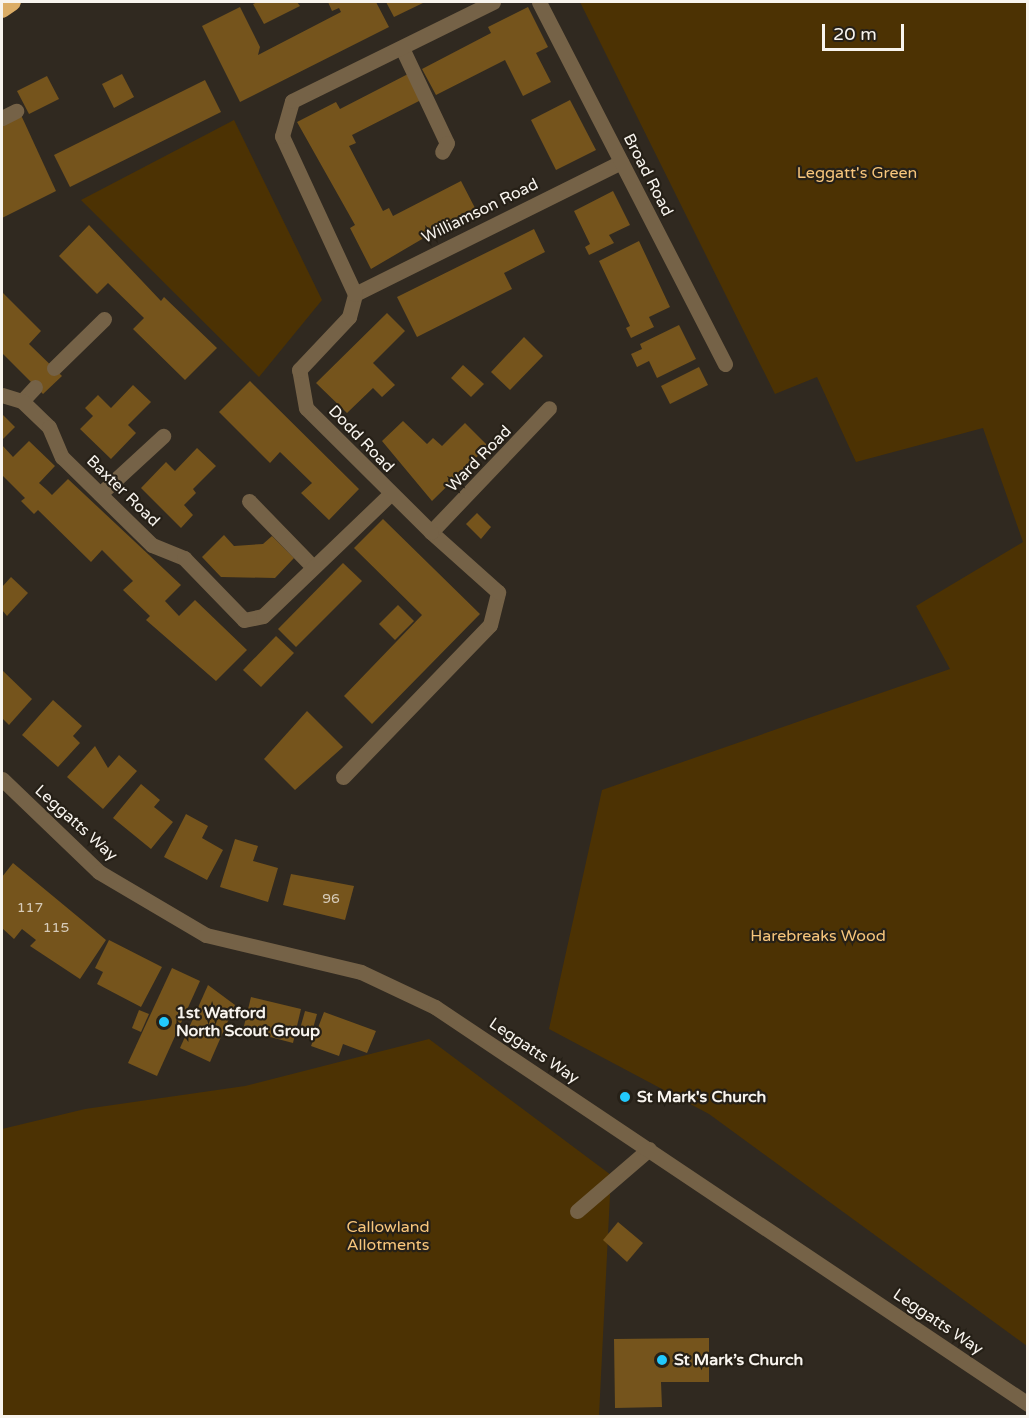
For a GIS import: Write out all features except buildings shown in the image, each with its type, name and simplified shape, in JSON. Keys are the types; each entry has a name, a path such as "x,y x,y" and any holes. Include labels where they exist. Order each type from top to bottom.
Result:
{"highway":[{"path":"2,4 7,2"},
{"path":"2,9 12,2"}],"street":[{"path":"355,294 282,136 292,101 493,2"},
{"name":"Broad Road","path":"539,2 725,364"},
{"path":"402,48 447,143 442,152"},
{"path":"2,118 16,111"},
{"name":"Williamson Road","path":"355,294 621,162"},
{"name":"Dodd Road","path":"343,777 490,625 498,592 390,494 306,408 299,370 349,316 355,294"},
{"path":"54,368 104,319"},
{"path":"22,401 35,387"},
{"name":"Baxter Road","path":"2,395 22,401 49,427 62,457 152,545 184,558 244,620 263,616 390,494"},
{"name":"Ward Road","path":"431,532 549,408"},
{"path":"100,494 163,436"},
{"path":"249,501 313,567"},
{"name":"Leggatts Way","path":"2,779 99,872 206,934 361,972 425,1002 649,1149 1028,1404"},
{"path":"576,1211 649,1149"}],"green space":[{"path":"580,2 1027,2 1027,1346 709,1114 549,1029 602,790 950,669 916,606 1023,542 983,428 856,462 817,377 775,394"},
{"path":"234,120 322,300 259,377 81,200"},
{"name":"Callowland Allotments","path":"429,1039 611,1175 599,1416 2,1416 2,1129 85,1109 245,1086"}],"place":[{"name":"1st Watford North Scout Group","path":"164,1022"},
{"name":"St Mark's Church","path":"625,1097"},
{"name":"St Mark’s Church","path":"662,1360"}],"park label":[{"name":"Leggatt's Green","path":"857,173"},
{"name":"Harebreaks Wood","path":"818,936"}]}
